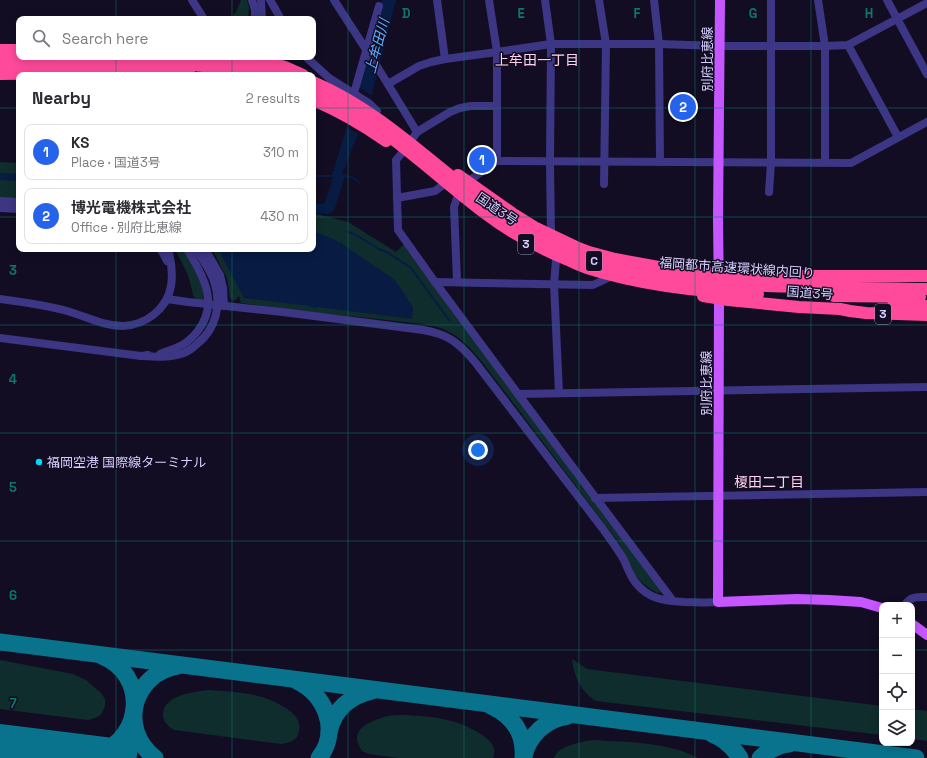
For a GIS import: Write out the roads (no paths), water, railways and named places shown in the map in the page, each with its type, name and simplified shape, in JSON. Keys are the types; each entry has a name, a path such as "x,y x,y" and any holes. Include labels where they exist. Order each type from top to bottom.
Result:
{"highway":[{"path":"0,44 16,44"},
{"path":"0,50 16,50"},
{"path":"0,59 16,59"},
{"path":"228,60 284,72"},
{"path":"261,60 295,72"},
{"path":"0,67 158,64 192,65 237,69 251,72"},
{"path":"148,72 183,72"},
{"path":"0,74 16,74"},
{"name":"国道3号","path":"316,80 354,95 415,135 467,182 512,213 551,236 589,252 615,259 664,268 719,274 780,276 927,276"},
{"path":"0,81 16,81"},
{"name":"福岡都市高速環状線内回り","path":"316,84 366,110 410,142 448,174 508,219 542,239 588,259 613,267 652,275 707,282 753,286 814,288 927,289"},
{"name":"C","path":"316,94 351,111 376,128 503,226 550,252 586,267 618,277 649,284 719,292 821,296 927,297"},
{"name":"国道3号","path":"316,101 363,126 438,180 457,198 500,229 556,260 608,278 640,286 719,298 799,307 840,309 866,313 927,315"},
{"path":"780,276 818,283 835,284 927,284"},
{"path":"840,309 867,306 927,306"}],"main road":[{"name":"別府比恵線","path":"718,602 720,0"},
{"path":"718,602 797,599 829,600 861,602 879,607"},
{"path":"915,626 927,635"}],"street":[{"path":"192,0 202,16"},
{"path":"252,0 256,16"},
{"path":"257,16 261,0"},
{"path":"334,0 388,84 415,135 450,112 460,108 471,106 497,106"},
{"path":"437,0 445,58"},
{"path":"489,0 497,52 497,161"},
{"path":"545,0 551,44 551,236"},
{"path":"599,0 606,44 604,184"},
{"path":"654,0 659,44 660,162"},
{"path":"769,192 771,163 771,0"},
{"path":"818,0 825,46 825,162"},
{"path":"887,0 927,74"},
{"path":"274,1 280,16"},
{"path":"388,84 419,66 445,58 551,44 659,44 720,46 848,45 927,3"},
{"path":"309,60 329,78 354,95 368,53 379,6"},
{"path":"848,45 898,137"},
{"path":"239,72 250,60"},
{"path":"248,72 252,60"},
{"path":"467,182 497,161 851,163 927,122"},
{"path":"402,153 396,160 398,230 672,601"},
{"path":"397,198 435,191 443,185"},
{"path":"457,198 454,206 457,282"},
{"path":"0,201 16,202"},
{"path":"0,208 16,209"},
{"path":"162,252 171,270"},
{"path":"0,299 48,306 117,326 132,325 145,320 157,311 166,299 171,285 168,252"},
{"path":"141,356 160,354 178,347 191,339 201,326 208,313 208,300 203,279 189,252"},
{"path":"0,338 141,356 171,356 184,353 203,340 210,330 216,312 217,292 210,273 198,252"},
{"path":"207,252 220,275 223,288 224,306"},
{"path":"556,260 554,284 559,393"},
{"path":"435,282 593,285 608,278"},
{"path":"166,299 423,330 451,339 475,362 607,535 618,550 634,581 644,591 661,600 704,603 718,602"},
{"path":"518,394 927,387"},
{"path":"595,498 927,492"},
{"path":"907,602 913,598 927,597"}],"water":[{"name":"上牟田川","path":"382,0 396,0 372,94 342,174 354,177 361,184 354,179 345,177 333,211 328,214 316,212 316,204 322,204 325,202 333,177 316,177 316,175 332,175 359,87"},
{"path":"0,173 16,174 16,181 0,180"},
{"path":"316,232 336,240 339,243 340,242 395,280 413,307 412,319 317,308 244,298 220,252 316,252"}],"waterway":[{"path":"348,232 387,252 411,268 449,320"}],"place":[{"name":"博光電機株式会社","path":"683,107"},
{"name":"KS","path":"482,160"},
{"name":"福岡空港 国際線ターミナル","path":"39,462"}],"district":[{"name":"上牟田一丁目","path":"537,60"},
{"name":"榎田二丁目","path":"769,482"}]}
